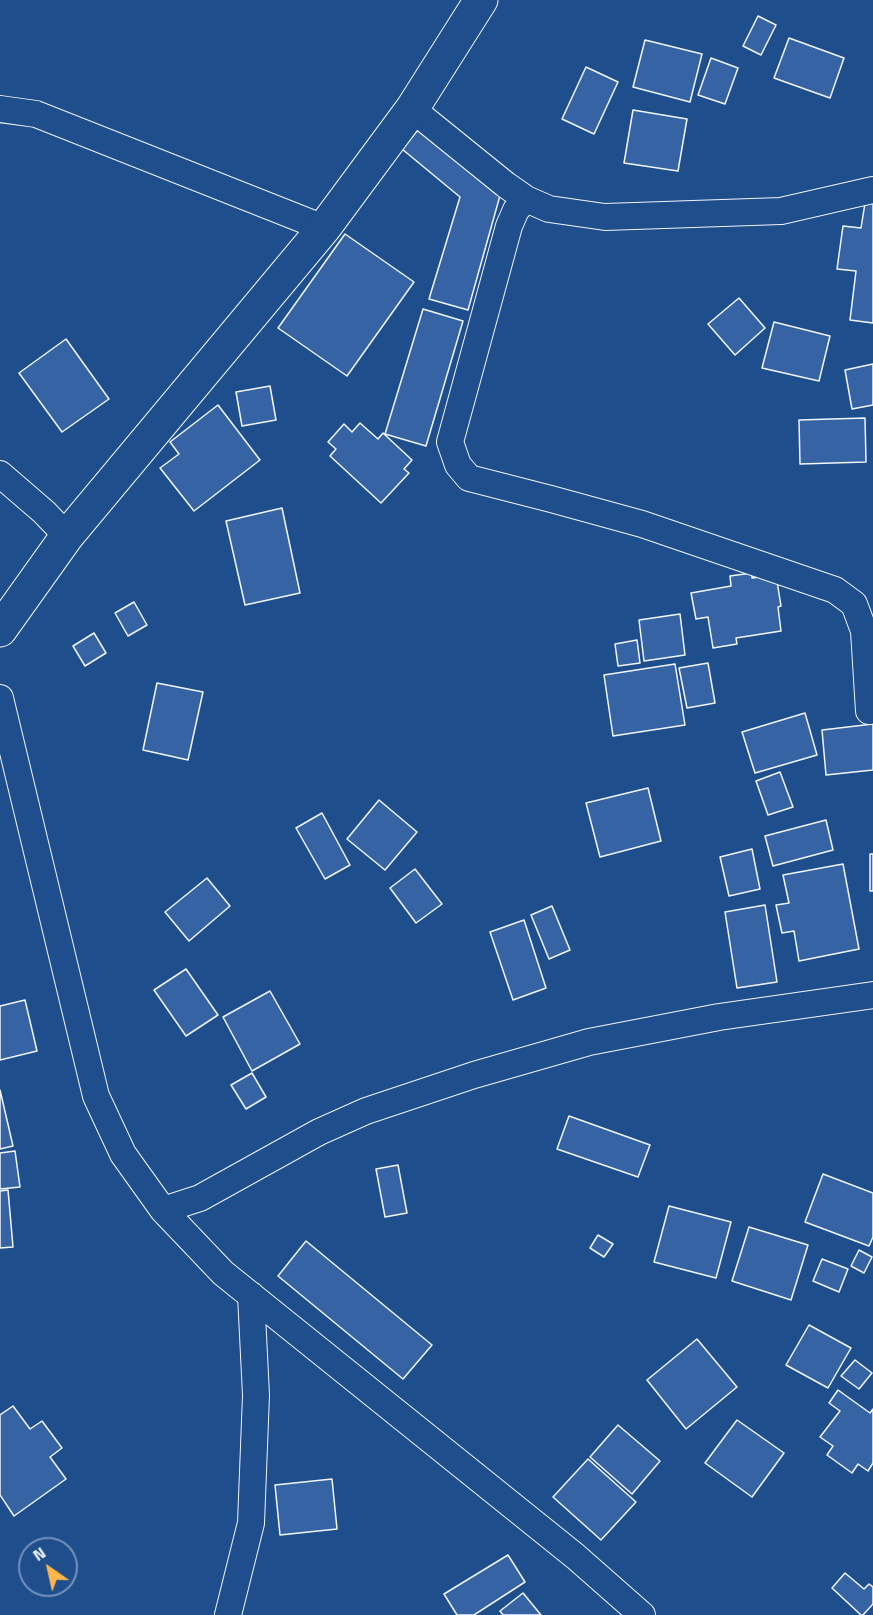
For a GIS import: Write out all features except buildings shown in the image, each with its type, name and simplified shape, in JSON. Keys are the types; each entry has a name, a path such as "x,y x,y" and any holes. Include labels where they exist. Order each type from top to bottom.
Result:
{"street":[{"path":"0,630 67,536 324,228 412,109 481,0"},
{"path":"0,109 36,114 324,228"},
{"path":"412,109 526,199 549,209 605,217 782,211 873,190"},
{"path":"526,199 516,210 509,226 450,442 458,465 469,478 642,524 835,590 854,604 864,631 869,711"},
{"path":"0,474 67,536"},
{"path":"0,698 96,1096 123,1154 163,1210 223,1273 575,1556 642,1615"},
{"path":"163,1210 200,1198 319,1132 366,1111 474,1075 589,1042 719,1017 873,995"},
{"path":"228,1615 251,1522 256,1395 251,1295"}]}
